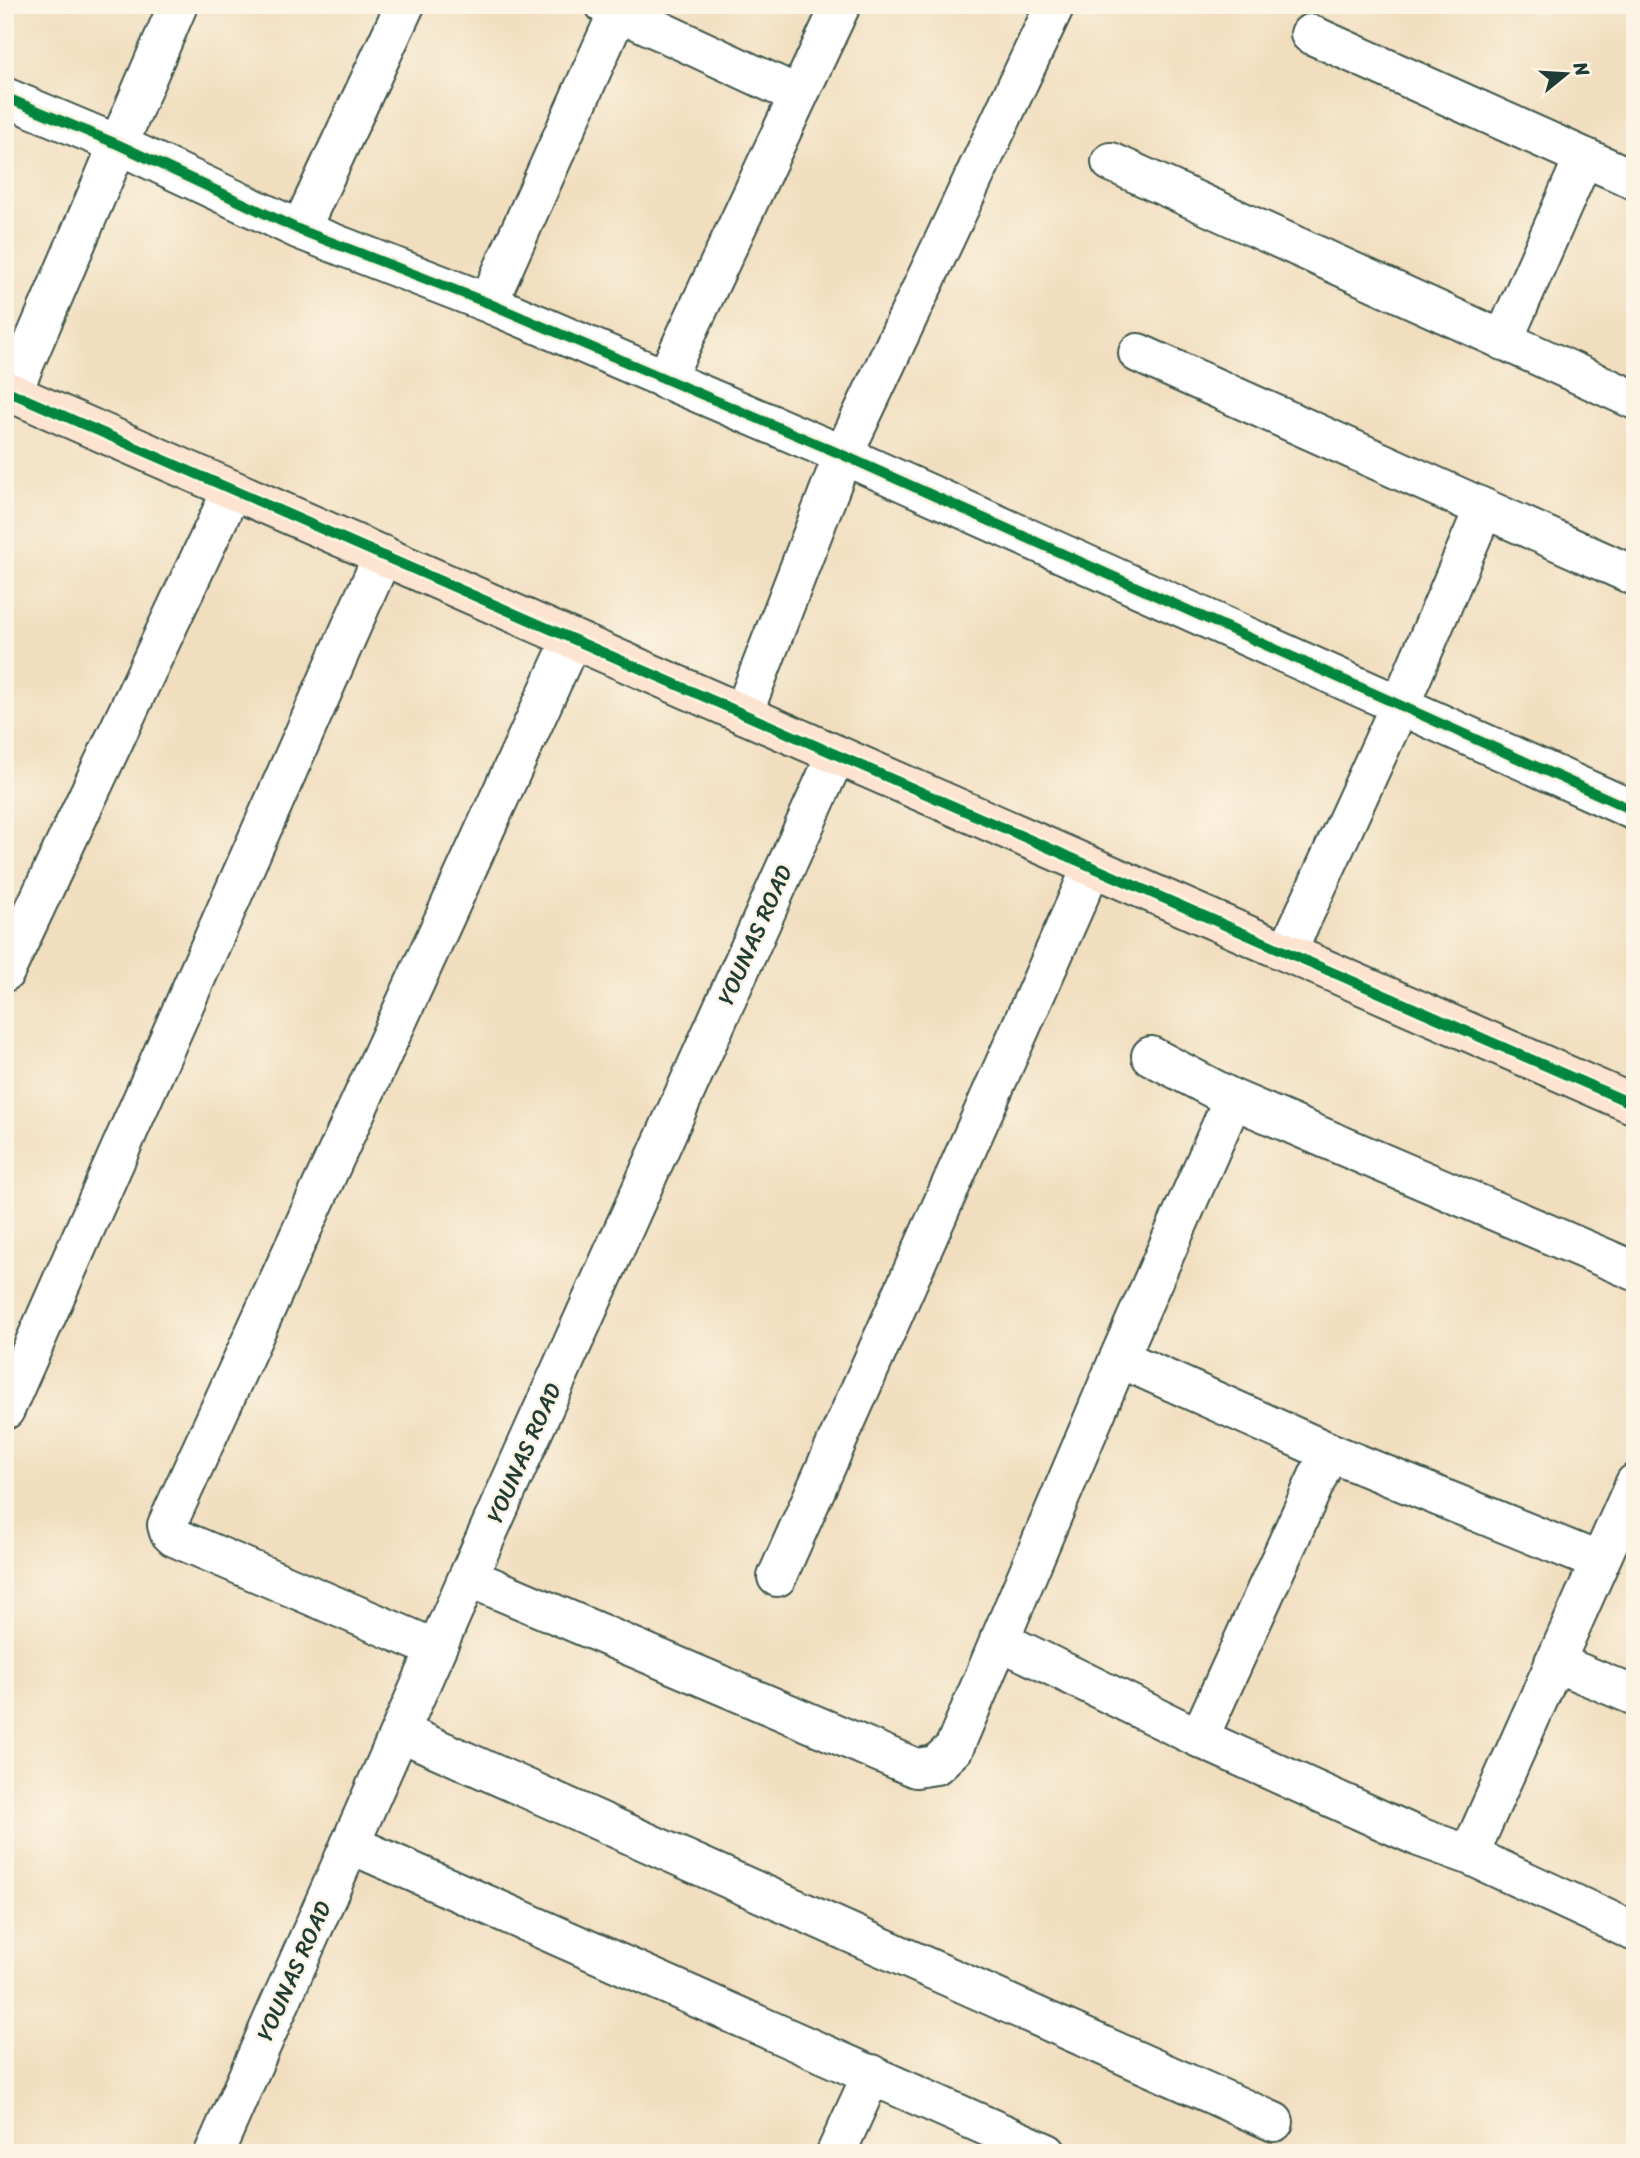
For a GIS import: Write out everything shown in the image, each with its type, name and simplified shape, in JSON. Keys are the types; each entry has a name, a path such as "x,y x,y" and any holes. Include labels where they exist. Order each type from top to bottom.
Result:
{"street":[{"path":"178,5 8,392 1635,1105"},
{"path":"300,230 405,5"},
{"path":"665,380 841,5"},
{"path":"743,714 843,455 1055,5"},
{"path":"488,303 615,7 798,95"},
{"path":"1310,34 1635,180"},
{"path":"5,97 117,144 300,230 488,303 843,455 1635,811"},
{"path":"1503,341 1584,157"},
{"path":"1111,163 1635,400"},
{"path":"1138,353 1635,576"},
{"path":"5,972 232,490"},
{"path":"1287,952 1400,705 1484,508"},
{"path":"5,1409 383,555"},
{"path":"436,1649 174,1537 167,1525 572,639"},
{"name":"YOUNAS ROAD","path":"214,2153 836,755"},
{"path":"777,1577 1092,867"},
{"path":"1151,1056 1233,1099 1635,1271"},
{"path":"468,1577 916,1768 936,1765 954,1748 1119,1358 1233,1099"},
{"path":"1119,1358 1329,1452 1600,1562"},
{"path":"1199,1738 1329,1452"},
{"path":"1469,1855 1635,1483"},
{"path":"999,1640 1199,1738 1419,1837 1469,1855 1635,1931"},
{"path":"1554,1662 1635,1696"},
{"path":"400,1731 1274,2122"},
{"path":"350,1844 1047,2153"},
{"path":"836,2153 872,2074"}],"cycle path":[{"path":"5,97 117,144 300,230 488,303 843,455 1635,811"},
{"path":"5,390 1635,1105"}]}
